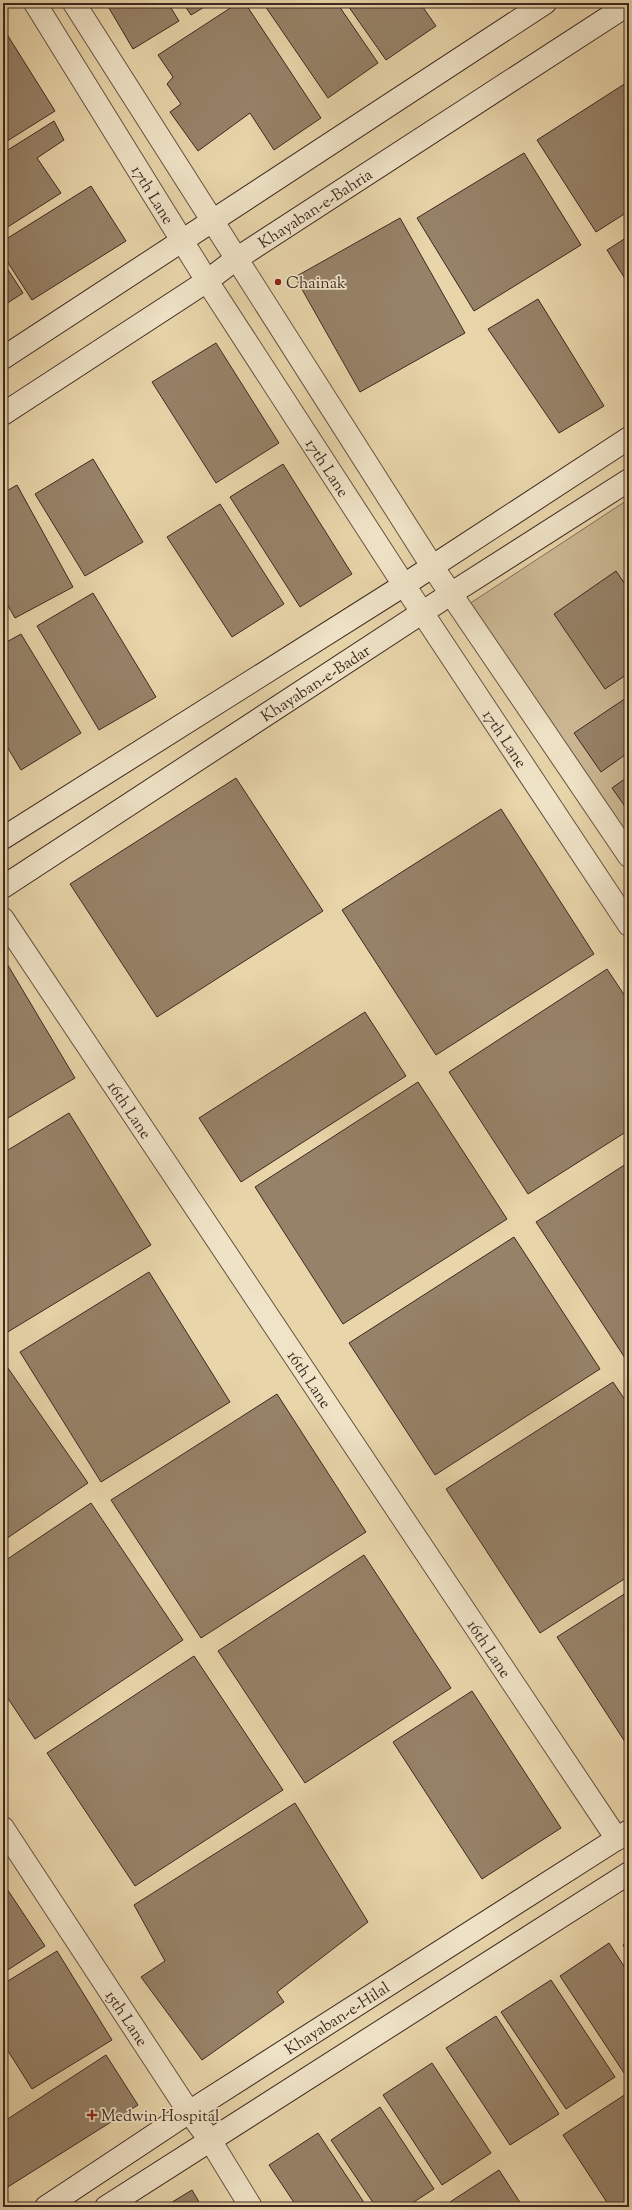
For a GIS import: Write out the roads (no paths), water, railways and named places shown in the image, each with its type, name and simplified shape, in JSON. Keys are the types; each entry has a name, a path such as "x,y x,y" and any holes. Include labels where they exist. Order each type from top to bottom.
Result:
{"street":[{"name":"17th Lane","path":"35,3 184,241 207,281 422,613 629,926"},
{"path":"74,3 432,566 452,593 629,856"},
{"path":"3,358 184,241 212,221 545,3"},
{"name":"Khayaban-e-Bahria","path":"3,414 207,281 236,259 629,4"},
{"path":"3,838 404,585 629,438"},
{"name":"Khayaban-e-Badar","path":"3,887 452,593 629,480"},
{"name":"16th Lane","path":"3,919 623,1835"},
{"name":"15th Lane","path":"3,1828 189,2112 210,2140 251,2207"},
{"name":"Khayaban-e-Hilal","path":"46,2207 189,2112 623,1835"},
{"path":"106,2207 629,1873"}],"place":[{"name":"Chainak","path":"278,282"},
{"name":"Medwin Hospital","path":"92,2115"}]}
